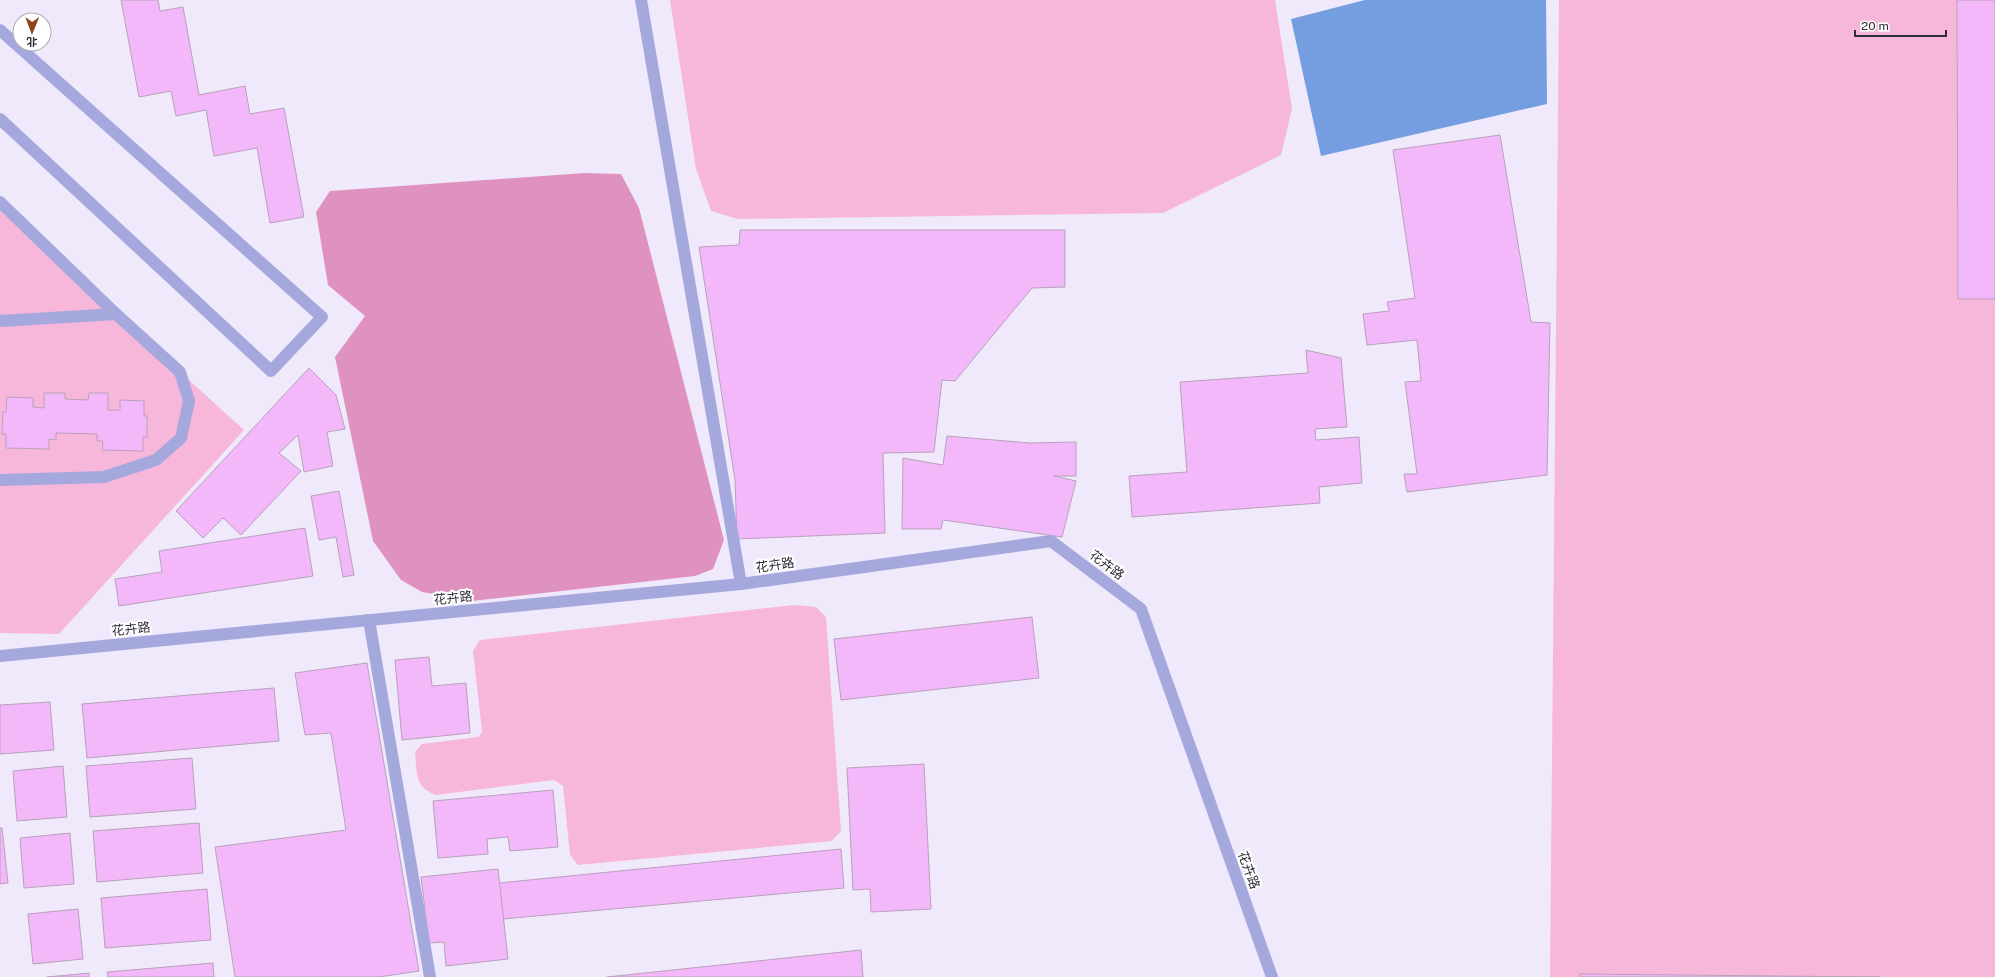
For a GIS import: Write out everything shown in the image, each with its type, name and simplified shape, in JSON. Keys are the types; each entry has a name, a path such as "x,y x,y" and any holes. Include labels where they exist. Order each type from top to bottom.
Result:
{"street":[{"path":"641,0 742,584"},
{"path":"0,30 322,317 271,371 0,119"},
{"path":"0,202 116,314 180,372 189,401 182,438 156,460 104,477 0,480"},
{"path":"0,321 116,314"},
{"name":"花卉路","path":"0,656 742,584 1051,541 1141,609 1272,977"},
{"path":"369,620 430,977"}],"shaded area":[{"path":"670,0 1275,0 1292,109 1281,155 1163,213 738,219 711,211 696,169"},
{"path":"1559,0 1995,0 1995,977 1550,977"},
{"path":"585,173 621,174 639,208 724,540 713,569 695,576 472,601 422,592 401,580 373,541 335,357 365,316 328,285 316,212 330,191"},
{"path":"0,202 180,372 244,430 59,634 0,633"},
{"path":"794,605 816,607 826,617 841,831 832,841 578,865 570,855 563,786 554,780 436,795 429,792 420,783 417,772 415,752 422,744 478,737 482,732 473,651 480,640"}],"water":[{"path":"1365,0 1546,0 1547,104 1321,156 1291,19"}],"building":[{"path":"121,0 158,0 160,11 183,7 199,95 245,86 250,114 284,108 304,217 270,223 257,148 214,156 206,110 176,116 171,91 139,97"},
{"path":"1957,0 1995,0 1995,299 1958,299"},
{"path":"1500,135 1531,322 1550,323 1547,475 1407,492 1404,474 1417,474 1405,382 1421,381 1417,340 1367,345 1363,314 1389,311 1387,302 1415,298 1393,150"},
{"path":"740,230 1065,230 1065,287 1032,288 955,381 942,380 934,452 883,453 885,533 737,539 735,480 699,247 739,245"},
{"path":"1306,350 1341,358 1347,427 1315,429 1316,440 1359,437 1362,483 1319,487 1320,503 1132,517 1129,476 1187,472 1180,382 1308,373"},
{"path":"309,368 336,395 345,429 327,432 333,466 304,472 298,435 279,453 301,471 241,535 223,518 203,538 176,511"},
{"path":"44,393 65,393 65,399 88,400 89,393 108,393 108,410 120,410 120,400 144,401 144,416 147,416 147,437 143,437 143,451 102,450 103,441 97,441 97,434 56,433 56,440 49,439 49,449 6,448 6,434 2,434 3,412 6,412 7,397 33,398 33,407 44,408"},
{"path":"947,436 1030,443 1076,442 1076,476 1054,476 1076,481 1062,537 943,520 941,529 902,529 903,458 943,465"},
{"path":"339,491 354,575 343,577 336,537 319,540 311,496"},
{"path":"305,528 313,576 119,606 115,579 162,572 159,551"},
{"path":"1032,617 1039,678 841,700 834,639"},
{"path":"429,657 432,686 466,683 470,733 402,740 395,660"},
{"path":"367,663 419,971 379,977 235,977 215,847 346,830 331,733 305,735 295,673"},
{"path":"274,688 279,741 87,758 82,704"},
{"path":"50,702 54,750 0,754 0,705"},
{"path":"192,758 196,809 90,817 86,766"},
{"path":"924,764 931,909 871,912 870,889 853,890 847,768"},
{"path":"63,766 67,817 17,821 13,771"},
{"path":"553,790 558,847 510,851 508,837 487,839 488,854 438,858 433,801"},
{"path":"199,823 203,873 97,882 93,831"},
{"path":"0,828 2,828 8,883 0,884"},
{"path":"70,833 74,884 24,888 20,838"},
{"path":"841,849 844,888 503,919 499,883"},
{"path":"498,869 508,959 446,966 444,942 429,943 421,877"},
{"path":"207,889 211,940 105,948 101,898"},
{"path":"78,909 83,959 33,964 28,914"},
{"path":"861,950 863,977 607,977"},
{"path":"213,963 214,977 108,977 107,972"},
{"path":"89,973 89,977 47,977"},
{"path":"1580,974 1880,977 1580,977"}]}
